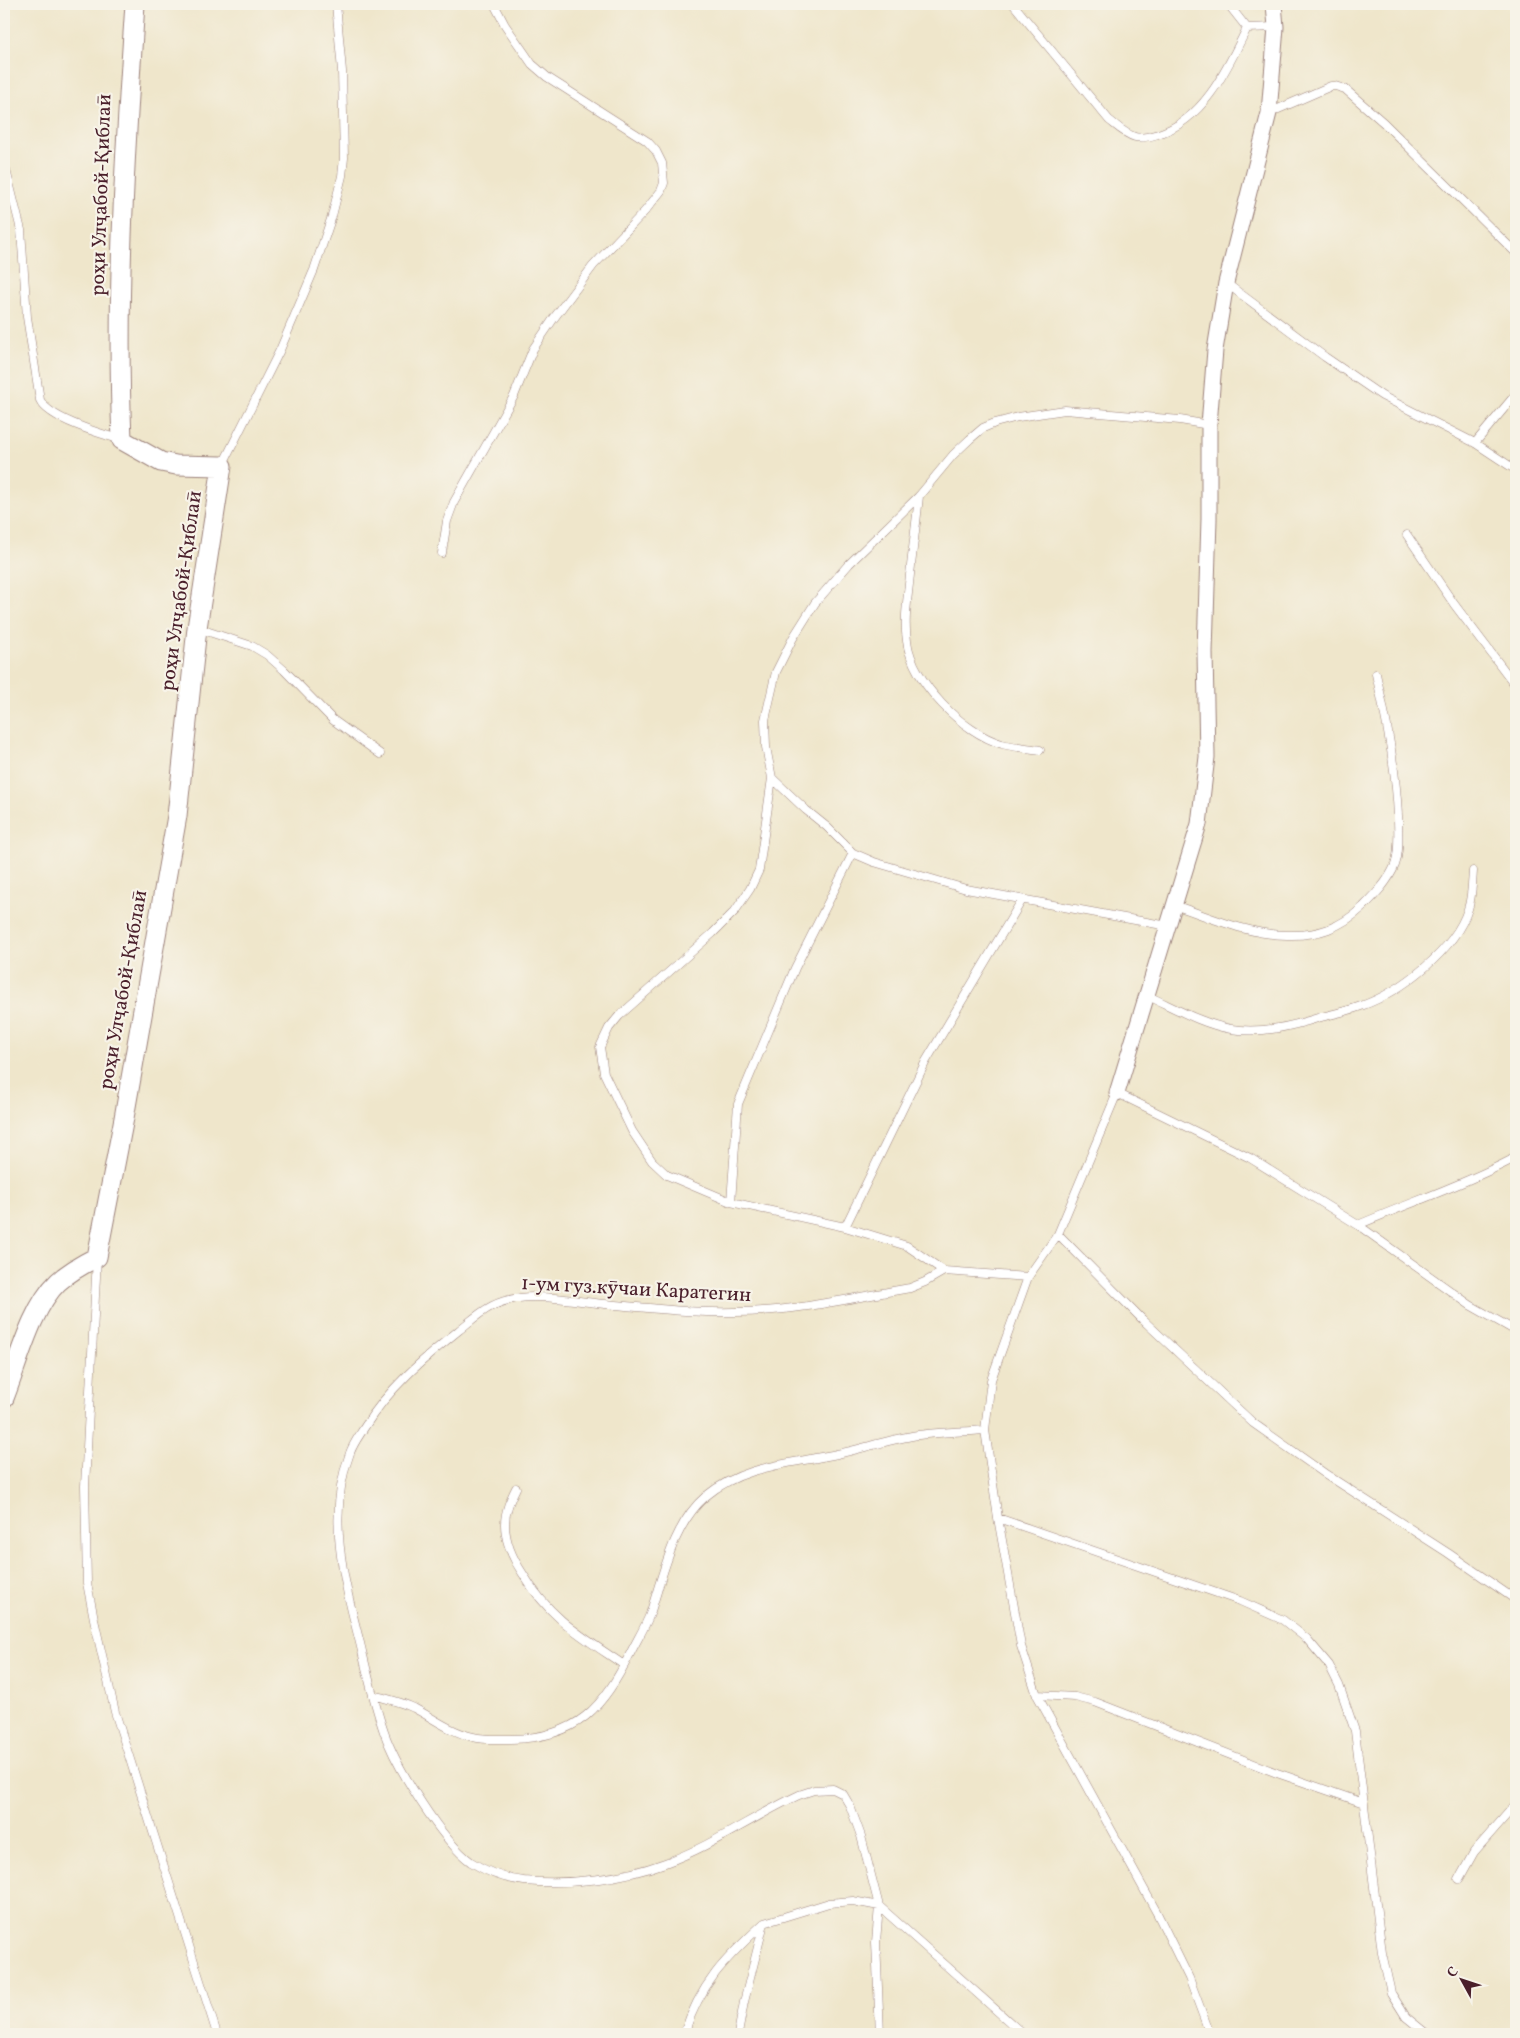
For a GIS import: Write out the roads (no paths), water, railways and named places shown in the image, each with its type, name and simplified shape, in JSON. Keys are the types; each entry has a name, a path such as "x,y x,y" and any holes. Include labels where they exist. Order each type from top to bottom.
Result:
{"street":[{"name":"роҳи Улҷабой-Қиблаӣ","path":"97,1257 124,1118 177,816 197,628 222,466 176,465 161,462 122,440 120,263 125,145 135,4"},
{"path":"1117,1093 1199,824 1207,757 1205,652 1209,519 1209,425 1215,350 1226,283 1269,113 1276,27 1274,4"},
{"path":"4,1398 28,1331 39,1309 56,1284 74,1269 97,1257"}],"lane":[{"path":"222,466 280,350 314,270 332,216 342,176 344,158 342,71 336,4"},
{"path":"442,553 447,521 454,502 514,396 533,350 554,318 593,266 645,211 661,192 664,183 662,163 656,151 647,141 555,82 532,64 505,25 494,4"},
{"path":"1013,4 1109,120 1136,138 1145,138 1159,134 1187,121 1203,104 1218,82 1247,28"},
{"path":"1228,4 1247,28"},
{"path":"1247,28 1276,27"},
{"path":"1269,113 1331,86 1345,89 1384,123 1516,253"},
{"path":"4,162 21,230 27,317 42,405 52,413 89,430 122,440"},
{"path":"1226,283 1382,396 1475,442 1516,470"},
{"path":"1475,442 1516,394"},
{"path":"1028,1277 944,1271 907,1246 871,1233 731,1202 667,1175 652,1161 632,1131 604,1073 600,1048 609,1028 619,1016 736,911 750,889 759,870 772,778 766,747 765,720 776,672 793,638 815,603 849,564 919,496 953,455 984,428 995,423 1018,417 1065,410 1180,420 1209,425"},
{"path":"919,496 906,618 907,643 915,665 933,694 948,711 968,728 985,738 1002,744 1040,750"},
{"path":"1407,535 1454,604 1516,686"},
{"path":"197,628 252,646 267,655 333,720 380,754"},
{"path":"1174,905 1261,933 1288,936 1324,932 1349,920 1386,882 1395,864 1399,836 1396,783 1386,716 1376,674"},
{"path":"772,778 853,853 903,872 966,889 1168,926"},
{"path":"731,1202 738,1104 794,968 853,853"},
{"path":"1146,995 1207,1022 1232,1029 1265,1030 1296,1025 1362,1006 1383,996 1411,978 1428,964 1452,938 1468,910 1472,893 1473,871"},
{"path":"845,1227 926,1061 1022,900"},
{"path":"1210,2034 1189,1978 1157,1913 1037,1694 1021,1646 998,1518 985,1430 991,1380 1028,1277 1058,1234 1117,1093 1250,1158 1358,1224 1470,1306 1516,1331"},
{"path":"1358,1224 1427,1196 1458,1186 1516,1156"},
{"path":"1058,1234 1142,1319 1253,1423 1324,1473 1448,1553 1516,1600"},
{"path":"97,1257 85,1486 87,1583 94,1624 115,1712 216,2034"},
{"name":"1-ум гуз.кӯчаи Каратегин","path":"879,1906 861,1836 846,1799 843,1794 833,1789 814,1790 799,1795 666,1863 633,1872 579,1881 523,1881 494,1874 469,1860 444,1834 413,1789 385,1736 373,1695 341,1563 338,1512 343,1477 350,1450 376,1408 400,1382 469,1322 493,1305 515,1299 540,1298 730,1313 778,1311 910,1288 944,1271"},
{"path":"373,1695 401,1702 453,1730 473,1737 536,1739 565,1730 585,1718 605,1697 649,1617 679,1531 694,1508 719,1485 742,1474 766,1467 837,1454 912,1436 985,1430"},
{"path":"516,1488 508,1506 505,1523 514,1560 541,1602 559,1620 624,1665"},
{"path":"998,1518 1240,1601 1284,1620 1307,1639 1329,1665 1339,1685 1355,1731 1382,1953 1391,1993 1406,2017 1427,2034"},
{"path":"1037,1694 1074,1697 1095,1702 1278,1773 1364,1803"},
{"path":"1459,1879 1474,1852 1516,1804"},
{"path":"684,2034 700,1994 714,1973 732,1952 764,1923 829,1903 853,1901 879,1906 1024,2034"},
{"path":"879,1906 876,1942 880,2034"},
{"path":"738,2034 764,1923"}]}
